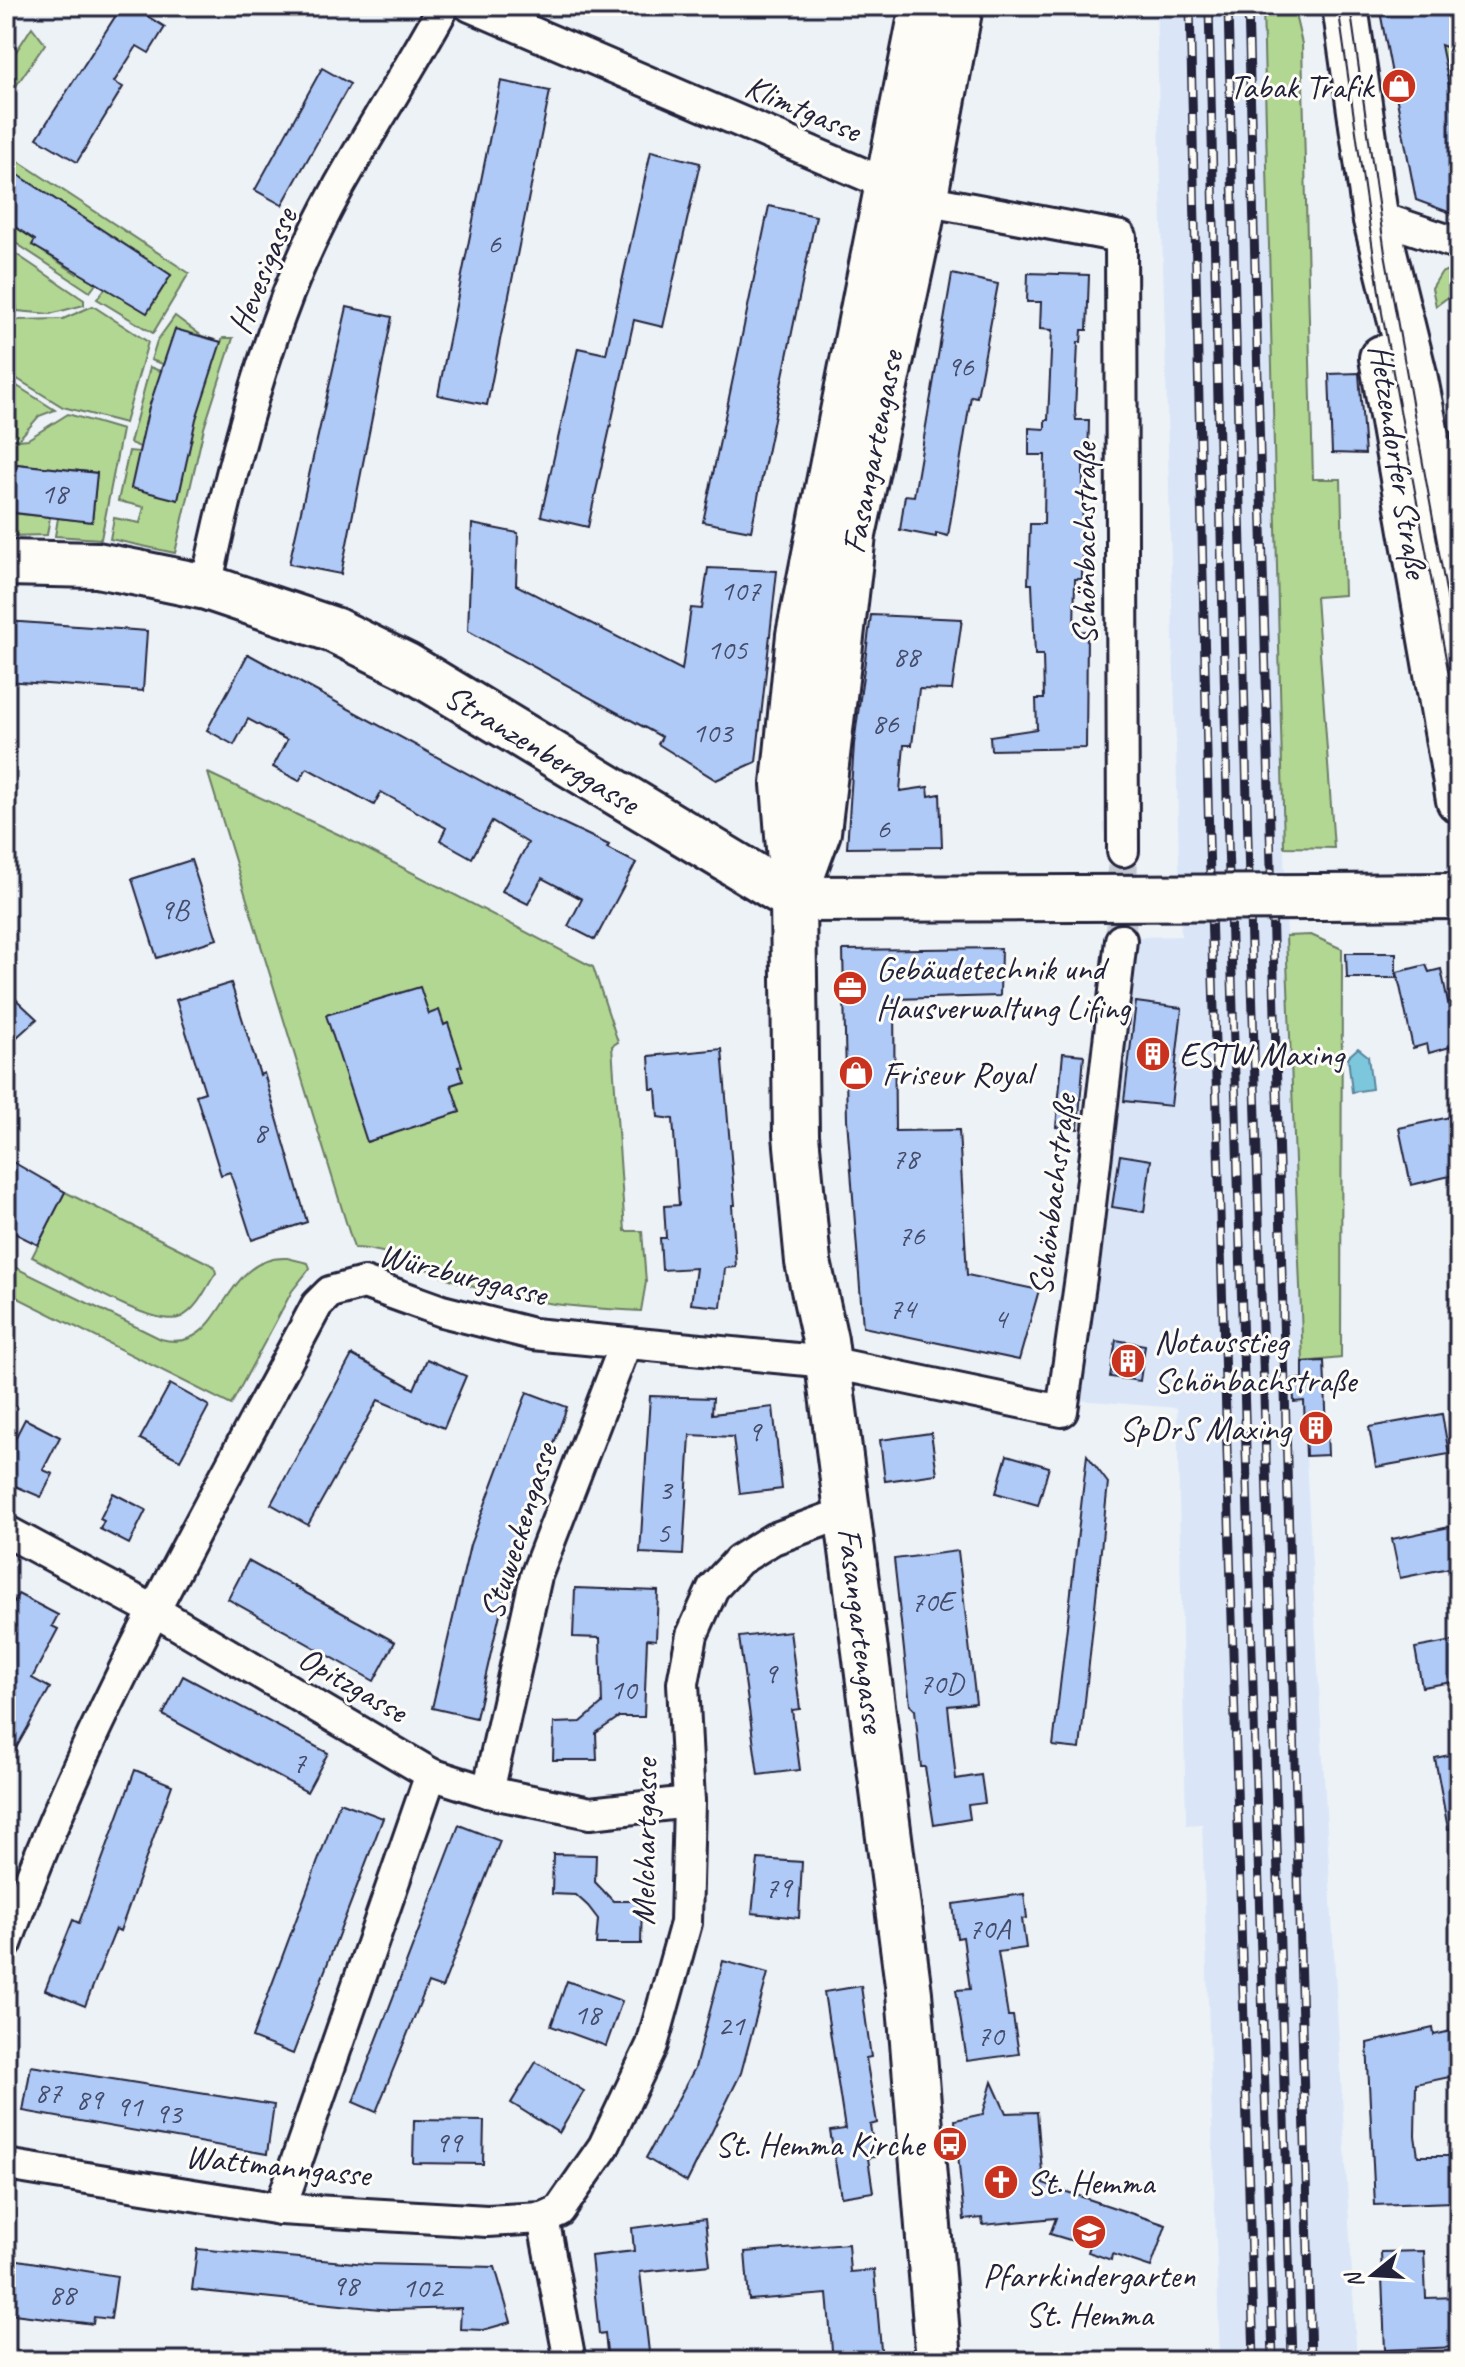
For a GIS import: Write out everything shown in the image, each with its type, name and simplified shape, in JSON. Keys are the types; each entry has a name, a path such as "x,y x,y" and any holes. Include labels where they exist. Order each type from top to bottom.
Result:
{"main road":[{"name":"Fasangartengasse","path":"923,6 907,193 853,535 818,832 793,899 796,1135 808,1262 828,1362 909,1993 939,2361"},
{"name":"Fasangartengasse","path":"907,193 960,6"},
{"name":"Hetzendorfer Straße","path":"1345,6 1375,216 1414,374 1458,586"},
{"name":"Hetzendorfer Straße","path":"1375,216 1377,328 1459,800"},
{"name":"Stranzenberggasse","path":"6,563 97,565 206,587 334,630 407,666 793,899"},
{"path":"793,899 1459,896"}],"street":[{"name":"Hevesigasse","path":"206,587 219,524 272,343 297,273 362,147 444,6"},
{"name":"Klimtgasse","path":"470,6 907,193 1121,237"},
{"path":"1375,216 1459,244"},
{"name":"Schönbachstraße","path":"1121,237 1123,851"},
{"name":"Schönbachstraße","path":"1062,1411 1084,1256 1121,940"},
{"name":"Würzburggasse","path":"6,1944 17,1877 64,1794 155,1611 317,1305 330,1292 364,1283 483,1324 533,1334 828,1362 1062,1411"},
{"name":"Stuweckengasse","path":"488,1792 536,1576 625,1345"},
{"name":"Melchartgasse","path":"543,2218 559,2211 604,2146 652,2045 686,1923 689,1802 683,1683 692,1635 713,1588 739,1560 773,1539 847,1512"},
{"name":"Opitzgasse","path":"6,1531 155,1611 431,1774 488,1792 590,1813 689,1802"},
{"path":"280,2209 431,1774"},
{"name":"Wattmanngasse","path":"6,2165 280,2209 487,2221 543,2218"},
{"path":"543,2218 570,2361"}],"shaded area":[{"path":"1156,6 1263,6 1284,855 1303,1361 1324,1361 1328,1455 1306,1457 1357,2361 1220,2361 1202,1824 1186,1825 1177,1408 1077,1400 1138,937 1181,936"}],"green space":[{"path":"1263,6 1293,6 1302,44 1313,479 1341,479 1344,595 1316,597 1334,848 1284,847"},
{"path":"1427,15 1459,52 1459,135"},
{"path":"32,27 45,44 11,93 6,89 6,67"},
{"path":"6,153 189,273 153,333 97,299 107,286 147,313 171,275 6,167"},
{"path":"15,226 35,240 33,245 77,274 81,270 98,281 90,292 8,238"},
{"path":"10,250 84,300 84,305 50,314 17,311"},
{"path":"1459,265 1459,296 1447,298 1436,306 1432,288 1441,273"},
{"path":"93,306 148,342 125,423 63,407 6,372 6,327 14,320 63,319"},
{"path":"175,316 202,336 221,342 223,338 233,338 204,428 175,553 110,539 114,518 140,523 144,507 118,501 129,451 139,452 140,447 130,443 150,367 160,371 163,364 151,360 157,341"},
{"path":"6,379 55,410 39,416 18,440 28,439 68,414 122,430 101,539 55,536 58,518 92,522 97,473 17,464 16,468 6,466"},
{"path":"11,513 50,517 47,535 6,536 6,517 11,517"},
{"path":"208,773 342,836 593,967 618,1042 612,1046 625,1231 642,1231 646,1282 641,1311 573,1306 508,1296 450,1279 382,1252 354,1248"},
{"path":"1311,935 1342,949 1341,1358 1303,1362 1286,936"},
{"path":"65,1192 214,1266 216,1273 192,1309 181,1317 168,1319 150,1315 107,1297 32,1257"},
{"path":"287,1258 308,1263 310,1268 292,1291 231,1405 6,1292 6,1263 161,1339 182,1340 199,1333 212,1320 248,1272 265,1261"}],"water":[{"path":"1358,1048 1368,1056 1372,1089 1352,1092 1348,1057"}],"building":[{"path":"122,6 131,6 165,27 149,53 137,46 114,82 123,87 77,162 37,138"},
{"path":"1379,6 1459,6 1459,52 1441,45 1456,120 1459,121 1459,216 1416,200"},
{"path":"322,68 350,84 282,205 255,190"},
{"path":"501,81 550,91 487,405 438,395"},
{"path":"651,151 700,163 663,327 634,320 588,527 541,516 578,348 606,354"},
{"path":"6,167 171,275 147,313 32,245 35,240 6,221"},
{"path":"769,206 816,216 751,531 703,522"},
{"path":"1028,273 1089,275 1087,330 1082,330 1081,342 1078,342 1075,412 1076,420 1089,420 1088,466 1083,466 1082,579 1075,579 1074,632 1087,631 1086,748 991,750 990,736 1037,729 1036,699 1044,699 1043,655 1035,655 1032,584 1028,584 1030,524 1044,524 1045,455 1029,455 1029,428 1045,429 1045,420 1048,420 1052,330 1040,329 1041,302 1027,302"},
{"path":"952,274 998,284 977,397 971,396 948,536 936,533 936,537 900,530 905,495 914,496"},
{"path":"347,307 392,317 341,574 289,564"},
{"path":"175,329 221,342 196,419 178,500 131,488 149,407"},
{"path":"1359,373 1365,454 1332,453 1329,374"},
{"path":"17,464 97,473 92,522 6,512 6,466 16,468"},
{"path":"472,524 518,533 516,585 682,670 691,608 702,609 708,568 777,571 756,762 716,780 658,744 662,737 468,631"},
{"path":"871,615 962,619 952,690 919,689 912,745 904,745 900,791 928,787 929,796 940,794 942,847 847,848 854,744"},
{"path":"6,621 147,631 143,691 6,681"},
{"path":"248,654 527,806 609,845 607,848 636,863 595,940 568,926 582,899 542,878 528,904 502,891 528,843 492,821 472,858 440,840 446,828 381,792 374,805 307,768 299,781 273,767 287,740 248,719 234,745 207,730"},
{"path":"191,860 217,939 157,958 132,879"},
{"path":"1001,948 1000,996 894,999 895,1131 959,1130 967,1275 1039,1290 1019,1360 863,1327 847,1119 843,950"},
{"path":"1346,953 1396,953 1396,978 1347,978"},
{"path":"1426,965 1429,972 1441,969 1457,1045 1429,1053 1427,1044 1413,1048 1397,972"},
{"path":"231,983 260,1075 264,1073 307,1222 252,1240 230,1172 221,1175 196,1095 205,1092 176,1000"},
{"path":"420,987 429,1014 439,1010 444,1025 448,1023 462,1066 458,1067 463,1081 451,1085 460,1112 367,1142 326,1015"},
{"path":"6,990 37,1019 6,1047"},
{"name":"ESTW Maxing","path":"1136,1002 1182,1008 1171,1106 1124,1101"},
{"path":"722,1049 735,1205 732,1205 736,1267 725,1268 721,1307 691,1304 696,1268 662,1270 660,1238 666,1238 664,1206 679,1205 673,1119 658,1117 656,1089 651,1089 649,1056"},
{"path":"1063,1053 1084,1055 1078,1129 1056,1127"},
{"path":"1459,1115 1459,1174 1411,1185 1399,1128"},
{"path":"1120,1155 1151,1160 1144,1212 1112,1207"},
{"path":"6,1158 65,1192 38,1245 6,1229"},
{"name":"Notausstieg Schönbachstraße","path":"1116,1340 1145,1345 1140,1381 1110,1377"},
{"path":"352,1355 414,1389 427,1359 466,1376 444,1428 378,1400 308,1525 271,1504"},
{"name":"SpDrS Maxing","path":"1324,1361 1328,1455 1306,1456 1304,1401 1294,1402 1293,1379 1303,1379 1303,1362"},
{"path":"170,1384 209,1406 180,1460 140,1439"},
{"path":"527,1392 567,1407 513,1557 476,1718 432,1708 470,1545"},
{"path":"650,1396 713,1398 712,1414 773,1407 782,1489 740,1494 733,1437 690,1435 683,1555 640,1553"},
{"path":"1442,1414 1449,1454 1376,1467 1369,1427"},
{"path":"25,1419 60,1437 43,1470 53,1474 41,1497 6,1482 6,1456"},
{"path":"931,1433 937,1474 885,1481 880,1440"},
{"path":"1007,1455 1049,1467 1038,1505 996,1493"},
{"path":"1087,1455 1108,1483 1080,1749 1053,1746"},
{"path":"113,1493 146,1510 129,1544 100,1529 104,1521 100,1519"},
{"path":"1459,1525 1459,1566 1400,1578 1392,1539"},
{"path":"958,1551 976,1703 948,1706 956,1779 981,1775 985,1803 968,1805 970,1819 934,1825 925,1767 921,1767 915,1710 910,1705 894,1559"},
{"path":"248,1561 395,1642 374,1681 228,1599"},
{"path":"575,1588 658,1591 656,1640 647,1639 644,1717 619,1717 596,1733 597,1760 553,1760 554,1723 581,1722 602,1704 600,1638 573,1637"},
{"path":"18,1594 58,1615 52,1626 58,1629 32,1678 50,1688 6,1766 6,1617"},
{"path":"790,1631 800,1709 792,1710 800,1770 758,1775 739,1637"},
{"path":"1459,1640 1459,1681 1422,1687 1415,1648"},
{"path":"183,1676 328,1753 307,1792 163,1715"},
{"path":"1459,1753 1459,1828 1448,1829 1435,1758"},
{"path":"135,1770 172,1785 120,1931 116,1929 85,2006 45,1990 73,1920 79,1923"},
{"path":"340,1802 383,1818 293,2054 252,2038"},
{"path":"459,1825 500,1841 442,1988 428,1983 376,2112 353,2102"},
{"path":"553,1854 596,1855 595,1882 613,1901 642,1901 641,1944 596,1944 598,1919 588,1906 576,1895 552,1894"},
{"path":"758,1859 802,1862 799,1918 752,1913"},
{"path":"1024,1894 1027,1918 1022,1919 1026,1948 998,1952 1008,2016 1013,2016 1019,2054 967,2061 956,1990 970,1989 963,1937 957,1938 953,1904"},
{"path":"723,1961 768,1973 741,2073 687,2182 646,2158 695,2068"},
{"path":"567,1981 622,2001 606,2046 551,2026"},
{"path":"861,1986 871,2057 866,2058 877,2123 870,2125 875,2157 868,2158 873,2192 841,2197 830,2131 845,2129 824,1992"},
{"path":"1433,2028 1434,2035 1459,2029 1459,2075 1416,2084 1415,2136 1418,2156 1451,2156 1452,2202 1375,2205 1367,2043"},
{"path":"536,2062 584,2091 559,2133 511,2103"},
{"path":"31,2066 274,2105 267,2154 23,2111"},
{"name":"St. Hemma","path":"992,2082 1006,2113 1037,2112 1043,2184 1166,2225 1151,2267 1112,2254 1111,2260 1088,2252 1090,2246 1050,2234 1056,2218 983,2225 982,2218 964,2220 955,2120 983,2114"},
{"path":"414,2120 484,2121 483,2164 413,2163"},
{"path":"705,2219 710,2265 640,2272 650,2361 608,2361 605,2333 599,2334 591,2256 634,2251 632,2228"},
{"path":"848,2244 850,2272 874,2270 882,2361 833,2361 827,2294 749,2300 745,2252"},
{"path":"197,2249 367,2264 495,2267 511,2322 483,2330 460,2329 461,2308 390,2310 192,2290"},
{"path":"1424,2251 1426,2298 1459,2297 1459,2347 1385,2350 1381,2252"},
{"path":"6,2258 117,2276 111,2319 94,2317 93,2324 6,2313"}],"tunnel":[{"path":"1121,940 1123,851"}],"tram line":[{"path":"1338,6 1382,313 1459,729"},
{"path":"1350,6 1385,253 1459,663"}],"railway":[{"path":"1190,6 1209,842 1254,2361"},
{"path":"1209,6 1228,841 1273,2361"},
{"path":"1228,6 1248,843 1292,2361"},
{"path":"1248,6 1311,2361"}],"place":[{"name":"Tabak Trafik","path":"1399,86"},
{"name":"Gebäudetechnik und Hausverwaltung Lifing","path":"850,988"},
{"name":"ESTW Maxing","path":"1153,1054"},
{"name":"Friseur Royal","path":"856,1073"},
{"name":"Notausstieg Schönbachstraße","path":"1128,1361"},
{"name":"SpDrS Maxing","path":"1316,1428"},
{"name":"St. Hemma Kirche","path":"950,2144"},
{"name":"St. Hemma","path":"1001,2182"},
{"name":"Pfarrkindergarten St. Hemma","path":"1089,2232"}]}
